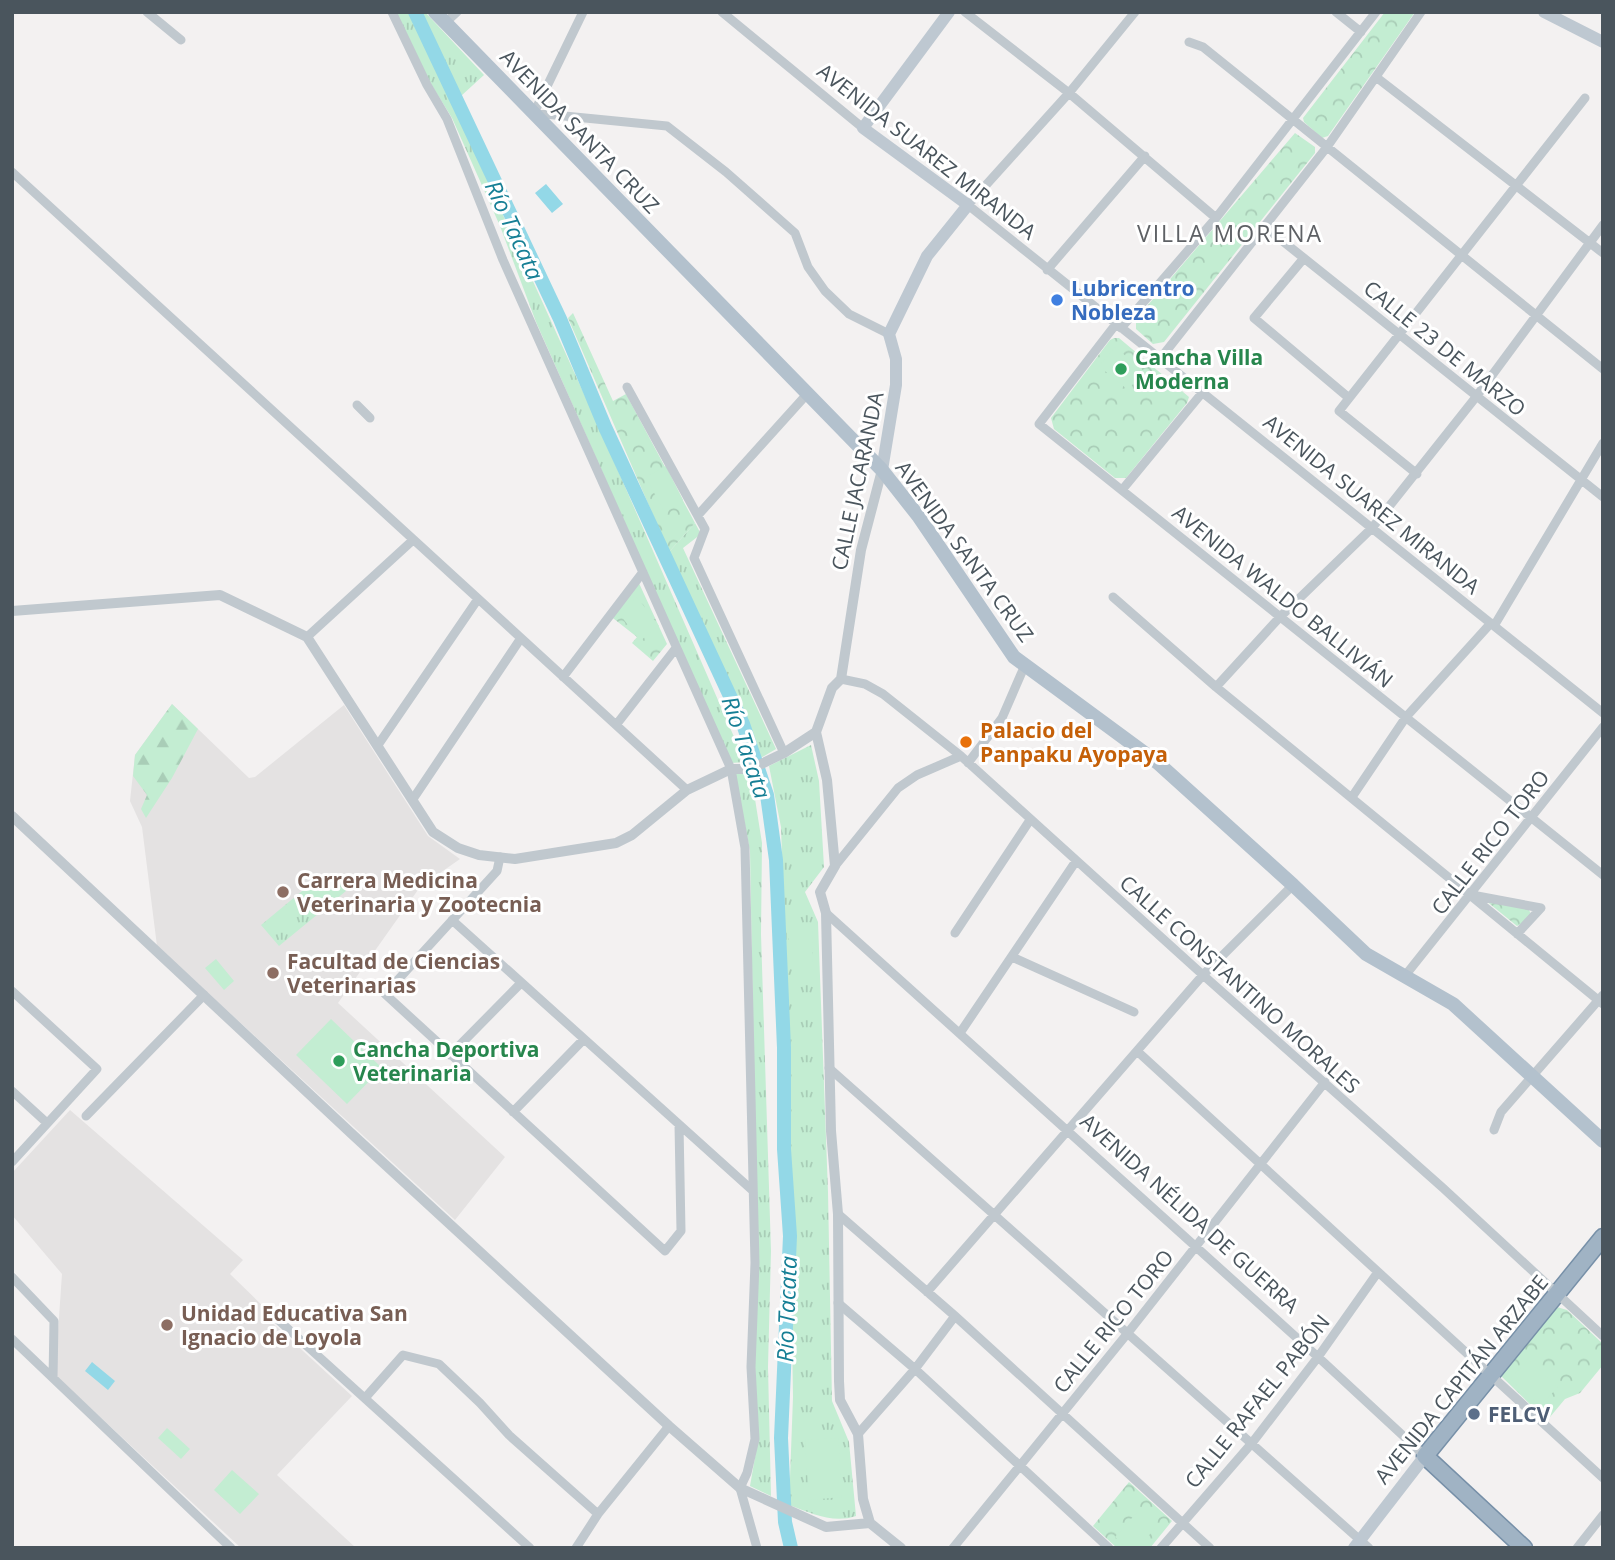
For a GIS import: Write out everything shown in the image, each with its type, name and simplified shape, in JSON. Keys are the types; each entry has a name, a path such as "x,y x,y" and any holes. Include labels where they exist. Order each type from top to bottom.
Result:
{"highway":[{"name":"AVENIDA CAPITÁN ARZABE","path":"1425,1456 1603,1237"},
{"name":"AVENIDA NÉLIDA DE GUERRA","path":"1425,1456 1524,1548"}],"main road":[{"path":"863,128 949,12"},
{"path":"1544,12 1603,42"},
{"name":"AVENIDA SANTA CRUZ","path":"449,15 534,113 882,470 919,517 1014,657 1158,763 1293,884 1366,954 1453,1004 1603,1141"},
{"name":"AVENIDA SUAREZ MIRANDA","path":"863,128 968,205"},
{"path":"889,334 927,256 968,205"},
{"name":"CALLE JACARANDA","path":"882,470 896,385 896,359 889,334"},
{"name":"AVENIDA CAPITÁN ARZABE","path":"1361,1545 1425,1456"}],"street":[{"path":"147,12 181,40"},
{"path":"392,12 427,85 447,119 503,260 731,769 745,848 751,1001 755,1263 751,1367 755,1439 747,1473 740,1488 757,1548"},
{"path":"583,12 534,113 667,126 726,172 795,233 808,267 825,291 849,314 889,334"},
{"name":"AVENIDA SUAREZ MIRANDA","path":"722,12 863,128"},
{"path":"965,12 1069,93 1216,218"},
{"path":"968,205 1069,93 1135,12"},
{"path":"1336,12 1361,32"},
{"path":"1119,326 1216,218 1376,12"},
{"path":"1160,359 1327,146 1421,12"},
{"path":"1189,42 1203,47 1535,317 1603,369"},
{"path":"1376,77 1603,253"},
{"path":"1417,474 1339,411 1585,97"},
{"path":"1047,270 1145,156"},
{"path":"12,172 687,789"},
{"name":"AVENIDA SUAREZ MIRANDA","path":"968,205 1603,713"},
{"path":"1216,687 1280,617 1372,528 1476,397 1603,225"},
{"name":"CALLE 23 DE MARZO","path":"1265,227 1603,497"},
{"path":"1304,258 1254,318 1349,398"},
{"name":"AVENIDA WALDO BALLIVIÁN","path":"1119,326 1039,425 1603,875"},
{"path":"627,387 699,514 705,529 694,558 785,753"},
{"path":"699,514 808,393"},
{"path":"1122,490 1202,393"},
{"path":"357,405 370,418"},
{"path":"1352,797 1406,717 1493,625 1603,443"},
{"name":"CALLE JACARANDA","path":"816,732 832,688 841,679 861,550 882,470"},
{"path":"307,636 413,540"},
{"path":"563,677 643,572"},
{"path":"12,611 220,594 307,636 433,832 458,848 479,855 515,859 616,843 632,835 687,789 731,769 756,766 785,753 816,732 827,780 835,866"},
{"path":"1113,597 1216,687 1601,1000 1501,1112 1494,1130"},
{"path":"378,745 478,599"},
{"path":"413,799 521,638"},
{"path":"616,725 676,648"},
{"path":"901,1548 870,1523 863,1499 858,1434 840,1399 838,1214 831,1131 825,913 820,892 835,866 898,789 917,775 964,760 1002,718 1025,665"},
{"name":"CALLE CONSTANTINO MORALES","path":"841,679 865,684 883,694 964,760 1325,1082 1603,1336"},
{"name":"CALLE RICO TORO","path":"1404,977 1603,727"},
{"path":"12,816 740,1488 826,1527 870,1523"},
{"path":"955,933 1030,820"},
{"path":"500,857 497,871 385,994 665,1251 681,1231 680,1125"},
{"path":"960,1034 1076,862"},
{"path":"928,1292 1203,975 1293,884"},
{"path":"1471,895 1541,908 1517,934"},
{"name":"AVENIDA NÉLIDA DE GUERRA","path":"825,913 1425,1456"},
{"path":"452,920 752,1191"},
{"path":"1012,957 1134,1012"},
{"path":"450,1055 521,983"},
{"path":"12,991 97,1069 12,1161"},
{"path":"86,1116 204,995"},
{"path":"513,1112 584,1039"},
{"path":"1138,1051 1603,1478"},
{"path":"829,1068 1252,1443 1361,1545"},
{"name":"CALLE RICO TORO","path":"953,1548 1127,1334 1325,1082"},
{"path":"12,1091 47,1123"},
{"path":"838,1214 1062,1412 1210,1548"},
{"name":"CALLE RAFAEL PABÓN","path":"1161,1548 1252,1443 1318,1357 1378,1272"},
{"path":"12,1277 54,1321 53,1378"},
{"path":"838,1303 915,1369 1109,1548"},
{"path":"858,1434 915,1369 955,1316"},
{"path":"275,1317 530,1548"},
{"path":"12,1339 231,1548"},
{"path":"365,1398 403,1355 439,1364 509,1435 598,1514"},
{"path":"578,1547 598,1514 670,1426"},
{"path":"1577,1548 1603,1516"}],"shaded area":[{"name":"Facultad de Ciencias Veterinarias","path":"172,704 249,778 255,777 344,705 428,836 460,859 420,887 338,1003 505,1157 455,1220 157,946 142,827 130,801 135,755"},
{"name":"Unidad Educativa San Ignacio de Loyola","path":"70,1110 243,1260 230,1274 269,1312 265,1316 352,1396 277,1475 356,1548 241,1548 55,1375 62,1274 12,1215 12,1173"}],"green space":[{"path":"396,12 411,12 599,427 745,762 731,763 536,322 500,226 452,118 431,84"},
{"path":"421,12 425,12 484,75 461,96"},
{"path":"1385,12 1415,12 1328,136 1322,138 1303,118"},
{"path":"1295,133 1315,147 1315,153 1164,342 1153,344 1136,329 1136,319"},
{"path":"573,313 613,401 626,394 695,523 669,552 568,318"},
{"path":"1114,338 1119,338 1189,397 1187,403 1126,478 1115,478 1054,429 1051,418"},
{"name":"Cancha Villa Moderna","path":"1115,347 1144,371 1128,390 1099,366"},
{"path":"666,466 683,500 663,510 646,477"},
{"path":"695,523 701,534 683,548 776,749 759,759 730,682 669,552"},
{"path":"638,581 667,644 653,661 632,643 637,637 609,615"},
{"path":"637,597 659,626 640,641 618,612"},
{"path":"172,704 198,729 172,778 146,818 141,809 147,795 133,776 135,755"},
{"path":"811,745 819,781 824,867 805,892 818,922 828,1192 832,1401 849,1442 856,1516 839,1519 789,1505 793,1397 786,972 781,827 769,766"},
{"path":"735,774 751,774 762,843 761,934 771,1251 768,1367 771,1496 750,1486 758,1440 750,851"},
{"path":"319,877 331,890 340,883 346,891 279,946 261,925"},
{"path":"1485,900 1528,908 1531,914 1517,926"},
{"path":"789,931 812,931 813,962 789,962"},
{"path":"216,959 234,981 224,990 205,968"},
{"name":"Cancha Deportiva Veterinaria","path":"331,1019 382,1068 347,1104 296,1055"},
{"path":"1557,1307 1567,1310 1603,1344 1603,1365 1580,1393 1565,1399 1550,1417 1542,1416 1499,1374 1552,1309"},
{"path":"1528,1360 1558,1387 1540,1406 1510,1379"},
{"path":"167,1428 190,1449 181,1459 158,1438"},
{"path":"838,1438 842,1497 809,1500 805,1440"},
{"path":"232,1470 259,1494 240,1514 214,1490"},
{"path":"1129,1482 1172,1521 1150,1548 1117,1548 1093,1526"},
{"path":"1139,1510 1157,1526 1138,1548 1127,1548 1115,1537"}],"water":[{"path":"546,184 563,204 552,213 535,193"},
{"path":"92,1362 115,1381 108,1390 85,1371"}],"waterway":[{"name":"Río Tacata","path":"415,12 560,319 605,427 743,724 767,795 776,860 784,1048 784,1149 790,1236 781,1438 785,1522 791,1548"}],"place":[{"name":"Lubricentro Nobleza","path":"1057,300"},
{"name":"Cancha Villa Moderna","path":"1121,369"},
{"name":"Palacio del Panpaku Ayopaya","path":"966,742"},
{"name":"Carrera Medicina Veterinaria y Zootecnia","path":"283,892"},
{"name":"Facultad de Ciencias Veterinarias","path":"273,973"},
{"name":"Cancha Deportiva Veterinaria","path":"339,1061"},
{"name":"Unidad Educativa San Ignacio de Loyola","path":"167,1325"},
{"name":"FELCV","path":"1474,1414"}],"district":[{"name":"VILLA MORENA","path":"1230,233"}]}
